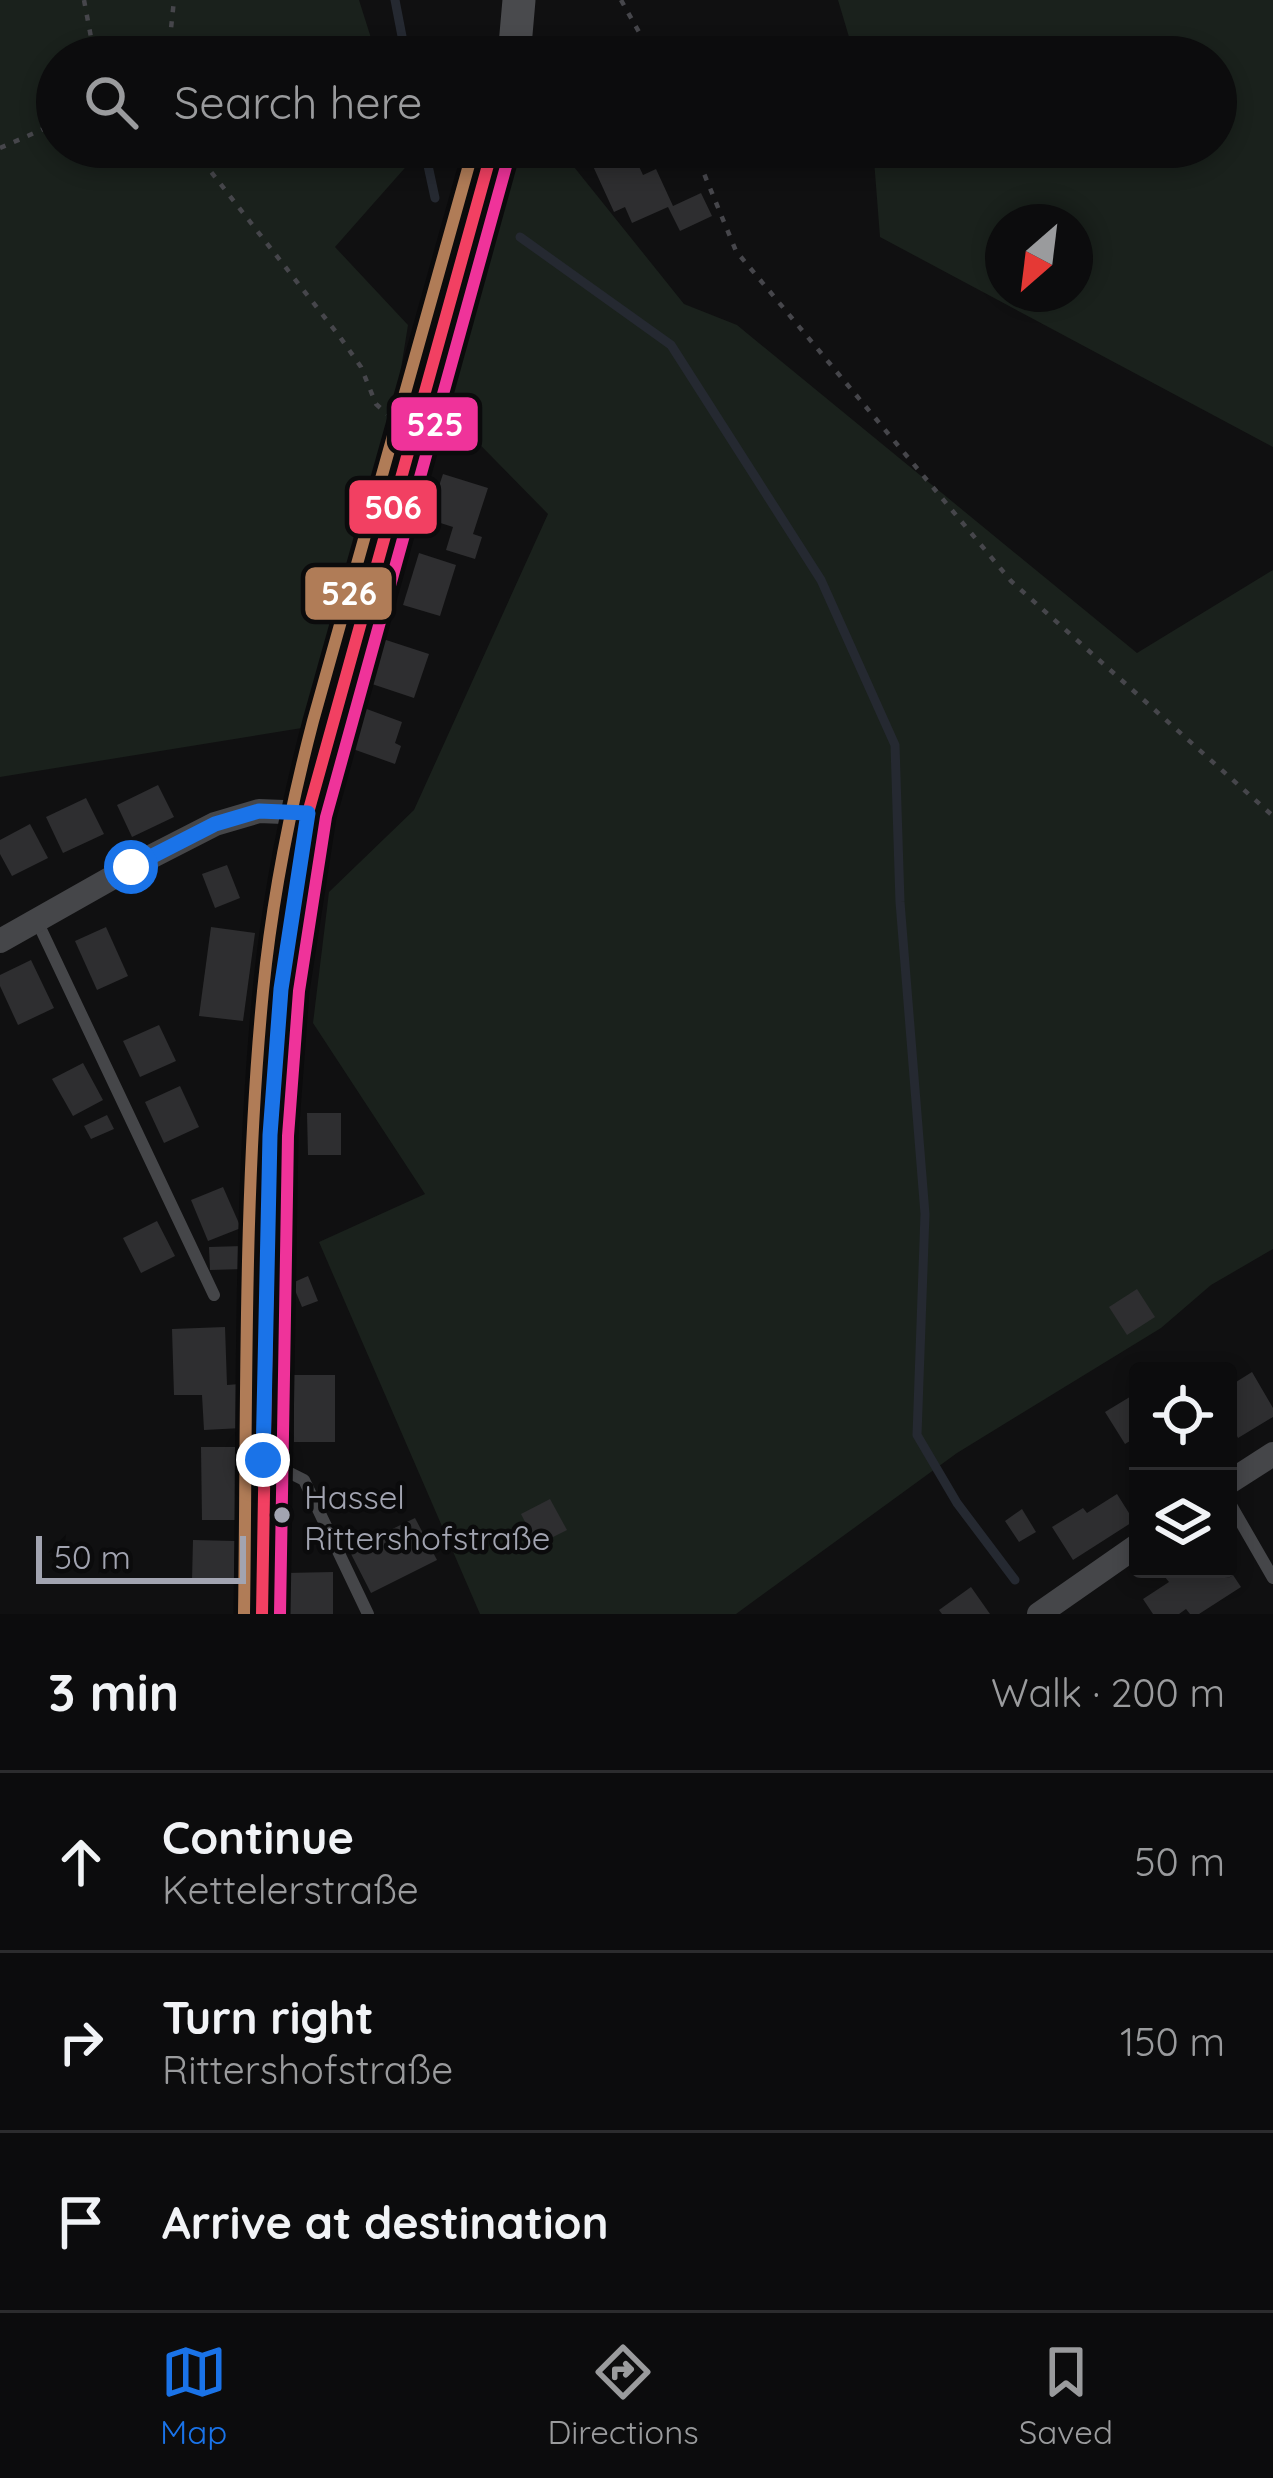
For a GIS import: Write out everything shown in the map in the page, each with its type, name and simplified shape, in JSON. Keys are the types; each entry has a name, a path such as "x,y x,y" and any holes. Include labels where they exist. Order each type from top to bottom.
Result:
{"main road":[{"path":"515,36 518,0"},
{"path":"262,1614 270,1135 281,989 308,813 487,168"}],"street":[{"path":"0,941 215,824 259,811 308,813"},
{"path":"1237,1478 1273,1454"},
{"path":"1039,1614 1129,1552"}],"lane":[{"path":"37,921 214,1295"},
{"path":"263,1460 304,1480 368,1614"},
{"path":"1237,1516 1273,1578"}],"path":[{"path":"84,0 91,36"},
{"path":"170,36 174,0"},
{"path":"621,0 641,36"},
{"path":"0,148 36,132"},
{"path":"208,168 340,337 361,367 376,404 412,429"},
{"path":"702,168 736,251 1011,581 1273,816"}],"shaded area":[{"path":"0,0 359,0 370,36 36,36 36,168 405,168 335,247 408,325 399,381 308,727 0,777"},
{"path":"838,0 1273,0 1273,447 1020,312 1093,312 1093,204 985,204 985,293 880,237 875,168 1237,168 1237,36 849,36"},
{"path":"515,168 575,168 684,304 737,325 1137,653 1273,570 1273,1249 1211,1285 1161,1328 957,1453 736,1614 480,1614 319,1242 425,1194 313,1023 329,892 414,810 548,514 442,406"}],"building":[{"path":"594,168 640,168 643,175 656,169 673,206 701,193 712,216 680,231 668,207 632,223 625,207 614,212"},
{"path":"443,474 488,488 473,534 482,537 475,559 446,550 453,527 428,519"},
{"path":"419,553 456,565 440,616 403,605"},
{"path":"383,639 429,654 414,698 369,683"},
{"path":"364,708 402,722 395,764 350,748"},
{"path":"158,785 174,817 132,837 117,805"},
{"path":"86,798 104,834 63,853 46,817"},
{"path":"30,824 48,858 12,876 0,854 0,840"},
{"path":"227,865 240,898 215,908 202,874"},
{"path":"106,927 128,976 97,990 75,941"},
{"path":"211,927 255,933 243,1021 199,1016"},
{"path":"31,960 54,1008 18,1025 0,986 0,975"},
{"path":"159,1025 176,1061 140,1077 123,1041"},
{"path":"83,1063 103,1100 73,1116 52,1079"},
{"path":"180,1086 199,1127 164,1143 145,1102"},
{"path":"307,1113 341,1113 341,1155 308,1155"},
{"path":"107,1115 114,1129 91,1139 84,1126"},
{"path":"223,1187 241,1228 208,1241 191,1200"},
{"path":"157,1221 175,1256 141,1273 123,1238"},
{"path":"243,1246 244,1269 210,1270 209,1247"},
{"path":"308,1276 318,1301 302,1307 292,1283"},
{"path":"1137,1289 1155,1317 1127,1335 1109,1307"},
{"path":"225,1327 227,1385 240,1384 242,1428 204,1430 202,1395 174,1395 172,1329"},
{"path":"1252,1372 1273,1408 1273,1417 1238,1438 1237,1436 1237,1381"},
{"path":"294,1375 335,1375 335,1442 294,1442"},
{"path":"1129,1397 1129,1442 1125,1444 1105,1412"},
{"path":"201,1447 239,1447 240,1520 202,1520"},
{"path":"1117,1494 1129,1513 1129,1524 1073,1560 1052,1527 1083,1508 1087,1513"},
{"path":"550,1499 567,1530 537,1545 521,1514"},
{"path":"1022,1509 1036,1532 1019,1542 1005,1521"},
{"path":"415,1518 437,1560 371,1593 349,1550"},
{"path":"193,1540 235,1541 234,1582 192,1581"},
{"path":"333,1572 333,1614 287,1614 286,1573"},
{"path":"1166,1578 1235,1578 1241,1587 1199,1614 1186,1609 1179,1614 1153,1614 1143,1599 1169,1582"},
{"path":"971,1587 990,1614 942,1614 939,1610"}],"waterway":[{"path":"395,0 402,36"},
{"path":"429,168 435,198"},
{"path":"520,237 671,345 821,580 895,745 900,902 925,1214 917,1435 957,1503 1015,1580"}],"transit line":[{"name":"526","path":"244,1614 252,1146 271,923 313,721 468,168"},
{"name":"506","path":"262,1614 270,1135 281,989 308,813 487,168"},
{"name":"525","path":"280,1614 288,1136 299,991 326,817 506,168"}],"place":[{"name":"Hassel Rittershofstraße","path":"282,1515"}],"route":[{"path":"131,867 215,824 259,811 308,813 281,989 270,1135 263,1460"}]}
